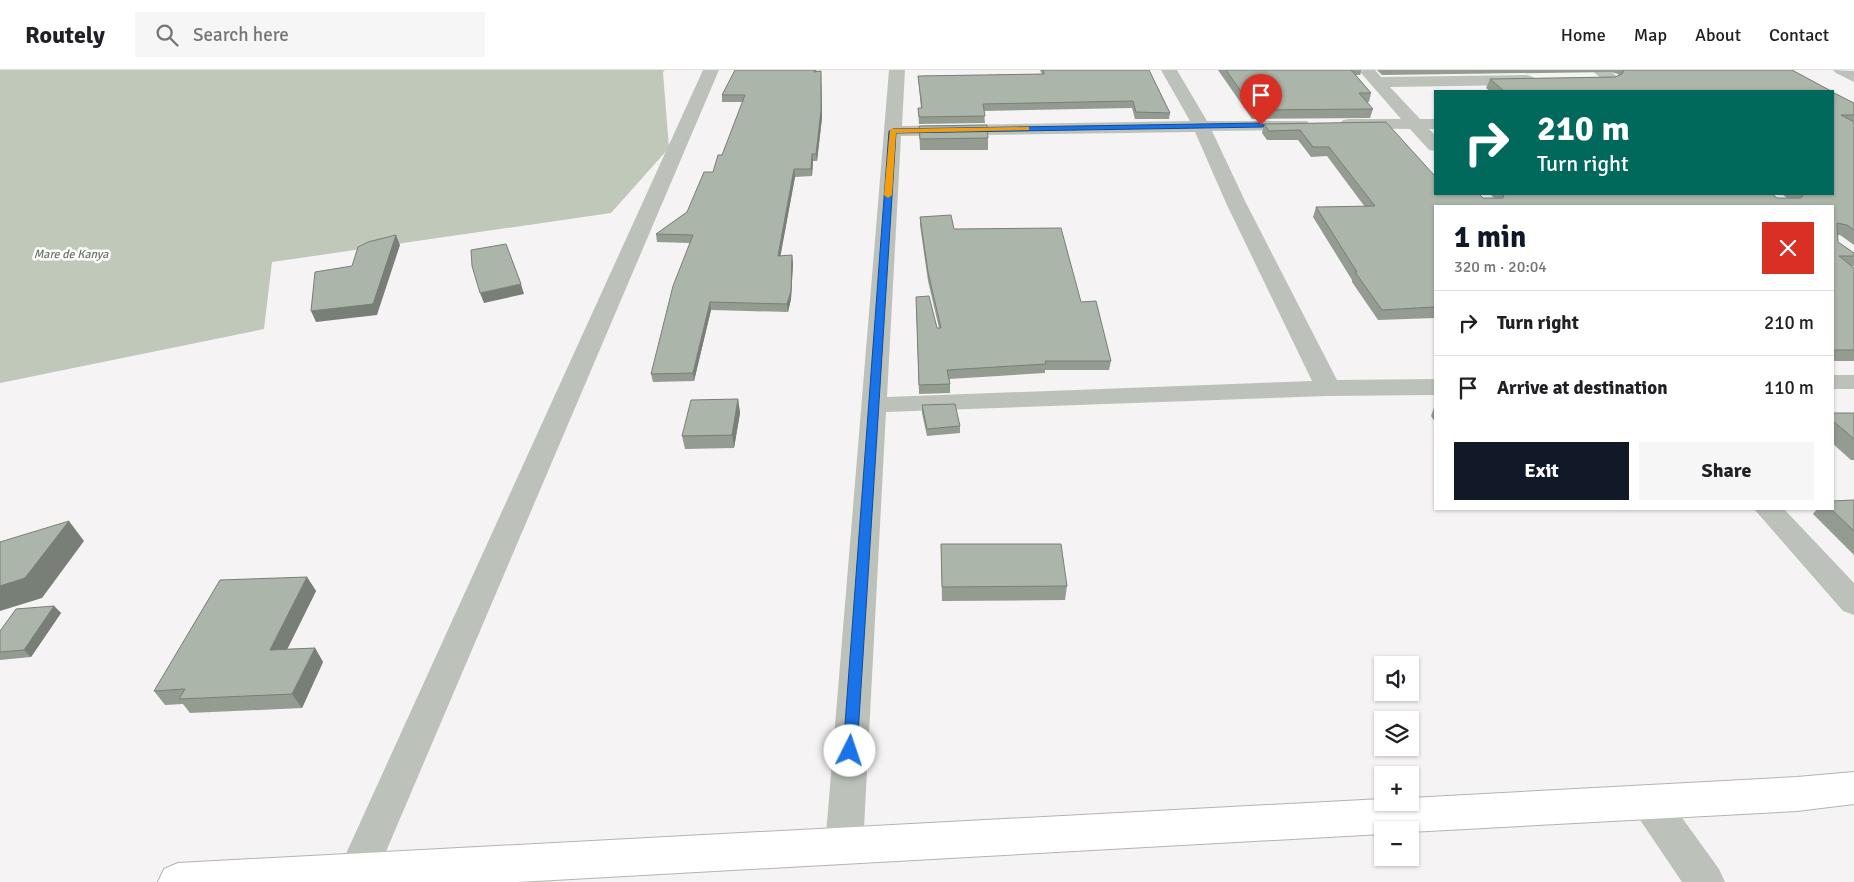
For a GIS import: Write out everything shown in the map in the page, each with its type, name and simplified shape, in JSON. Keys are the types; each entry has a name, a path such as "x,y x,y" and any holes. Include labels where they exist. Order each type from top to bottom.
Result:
{"highway":[{"path":"178,882 1797,794 1854,788"}],"street":[{"path":"358,871 711,70"},
{"path":"844,847 897,70"},
{"path":"1169,70 1201,126 1236,202 1328,388"},
{"path":"1841,70 1854,77"},
{"path":"1371,76 1542,80"},
{"path":"1371,76 1434,145"},
{"path":"1600,76 1625,90"},
{"path":"893,131 1434,124"},
{"path":"1834,382 1854,382"},
{"path":"874,405 1328,388 1434,387"},
{"path":"1769,510 1854,603"},
{"path":"1649,802 1705,882"}],"water":[{"name":"Mare de Kanya","path":"0,70 665,70 663,72 669,148 611,213 272,262 264,329 0,383"}],"building":[{"path":"735,70 821,71 821,111 816,154 812,154 811,169 794,169 778,256 792,255 791,291 787,304 710,302 693,373 651,374 673,286 693,235 656,234 687,212 704,172 713,172 718,155 722,155 745,95 722,95"},
{"path":"1043,70 1149,70 1170,113 1136,112 1133,101 983,104 985,116 919,117 918,108 922,108 918,76 1044,74"},
{"path":"1226,70 1351,70 1371,93 1359,93 1373,109 1254,110"},
{"path":"1624,70 1792,70 1829,90 1503,90 1490,79 1615,77 1622,74"},
{"path":"1834,93 1854,103 1854,115 1841,115 1854,122 1854,230 1847,225 1837,223 1838,242 1854,253 1854,256 1839,256 1854,268 1854,350 1834,350 1834,205 1434,205 1434,307 1382,310 1355,272 1357,272 1316,207 1375,206 1329,147 1313,147 1300,130 1269,131 1264,124 1386,122 1434,175 1434,195 1480,195 1483,198 1503,198 1504,195 1773,195 1777,198 1801,198 1803,196 1802,195 1834,195"},
{"path":"987,125 988,138 920,139 919,126"},
{"path":"951,215 954,229 1061,228 1081,302 1096,301 1111,361 1045,361 1046,364 947,370 950,384 919,385 916,297 929,296 937,328 941,328 928,272 920,217"},
{"path":"396,235 373,304 311,311 315,272 352,266 358,247 368,242"},
{"path":"506,244 521,284 480,293 472,266 471,250"},
{"path":"738,399 732,435 682,436 691,400"},
{"path":"955,404 960,426 927,429 922,405"},
{"path":"1834,413 1854,413 1854,439 1834,422"},
{"path":"1854,500 1854,531 1832,510 1834,510 1834,501"},
{"path":"69,521 25,578 0,586 0,542"},
{"path":"941,544 1061,544 1067,586 942,587"},
{"path":"307,577 270,650 315,648 292,694 179,699 185,689 154,691 220,580"},
{"path":"54,606 24,650 0,652 0,631 16,609"}],"slow traffic":[{"path":"888,195 893,131 1026,129"}],"route":[{"path":"850,751 893,131 1261,125"}]}
